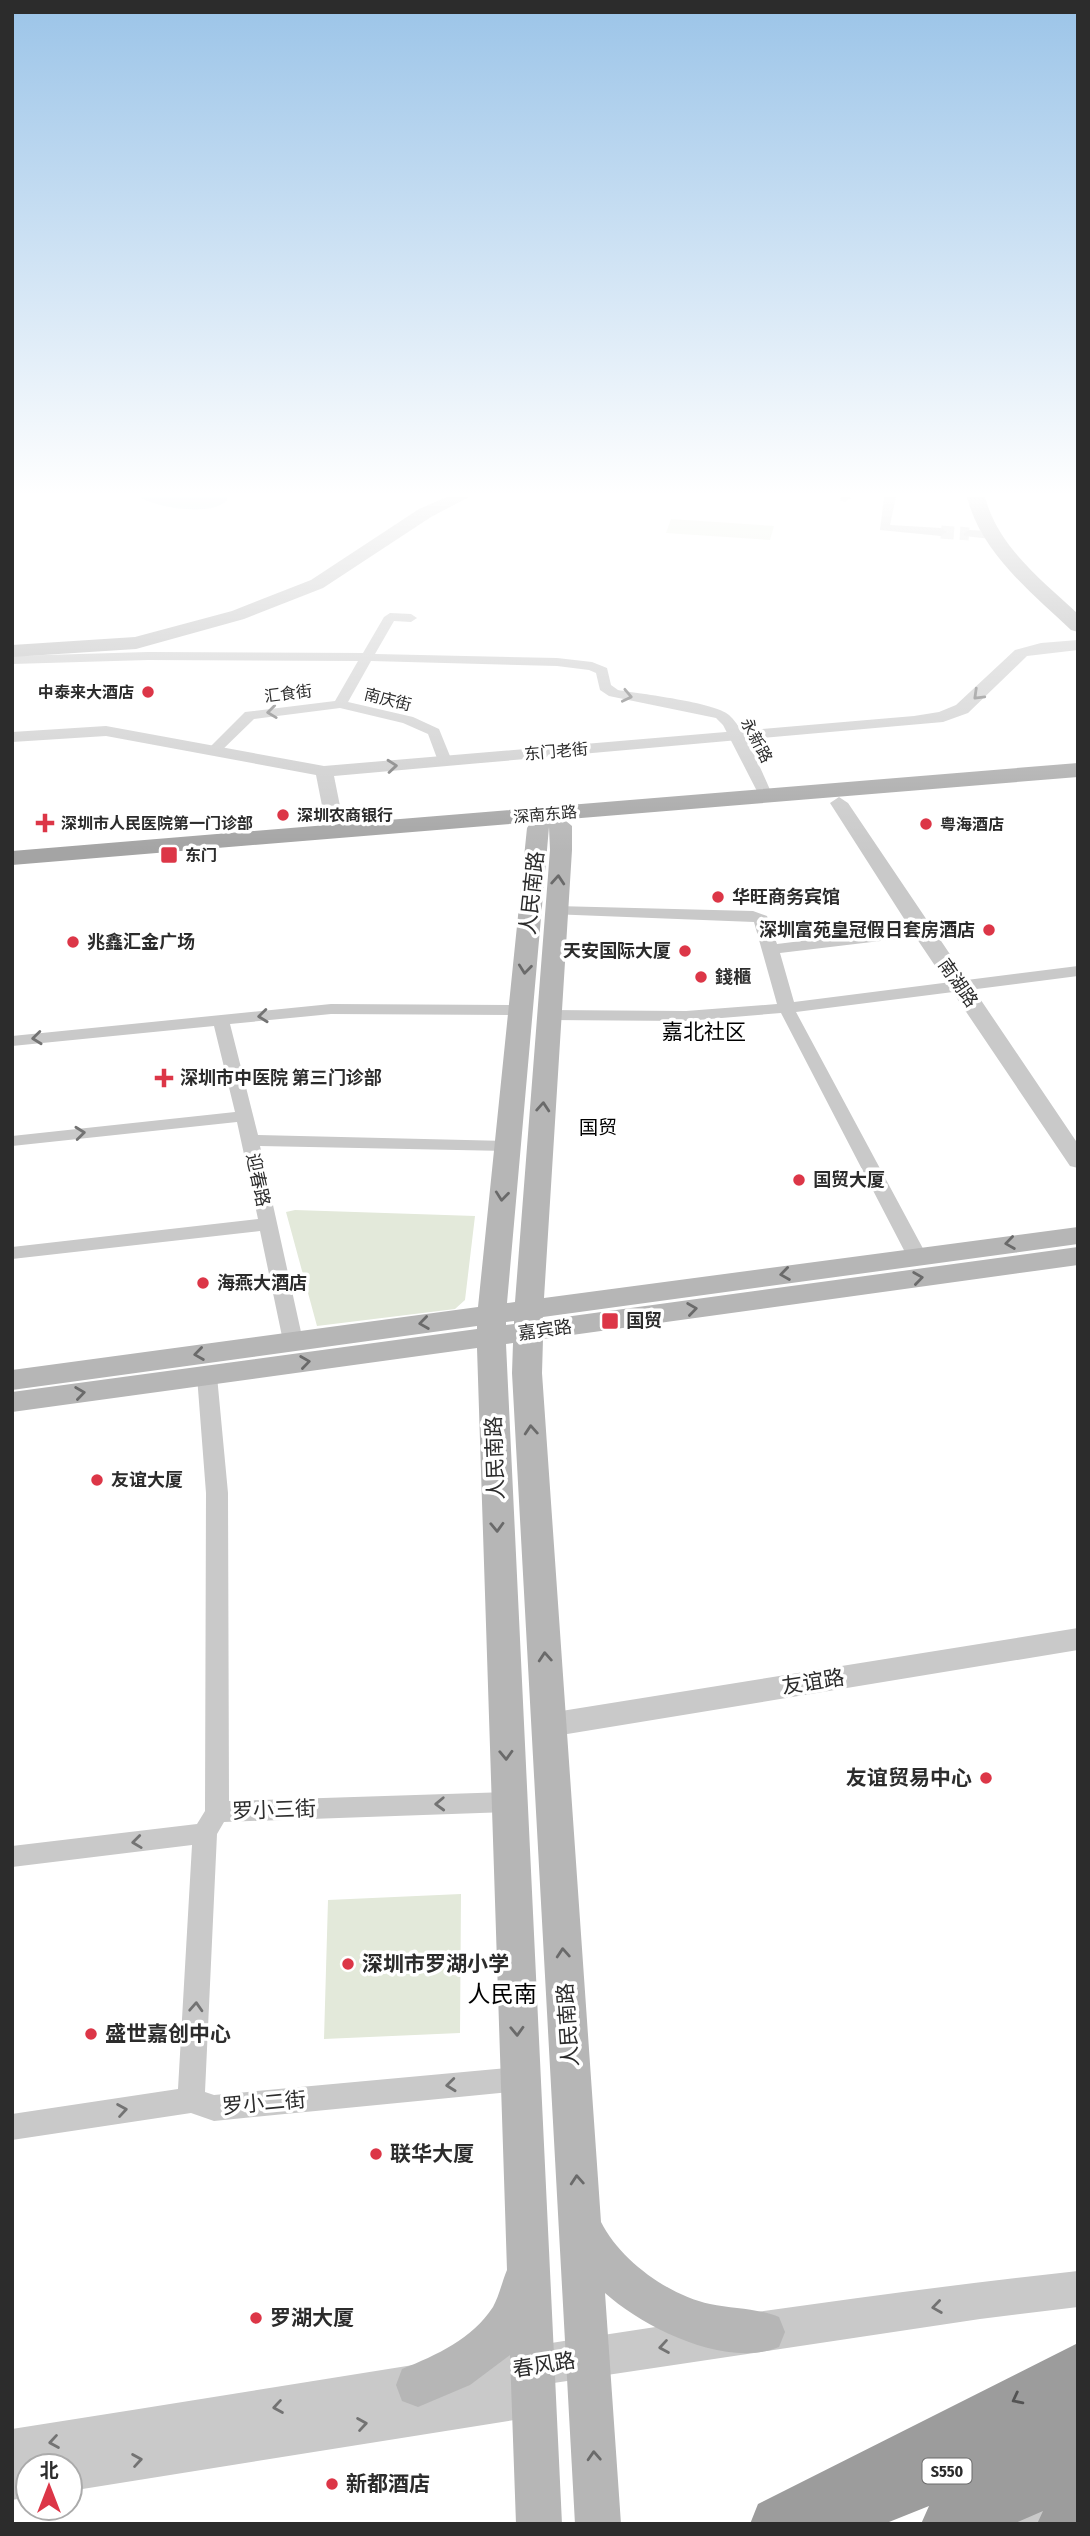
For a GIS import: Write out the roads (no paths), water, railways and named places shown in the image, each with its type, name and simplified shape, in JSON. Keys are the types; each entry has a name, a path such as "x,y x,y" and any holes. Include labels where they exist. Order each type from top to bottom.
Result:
{"highway":[{"path":"778,2524 1078,2369"},
{"name":"S550","path":"814,2524 969,2462 1078,2414"},
{"path":"949,2524 1078,2467"},
{"path":"1065,2524 1078,2518"}],"main road":[{"path":"12,651 137,649 235,615"},
{"name":"深南东路","path":"44,862 336,831 549,823 766,796 1078,770"},
{"name":"深南东路","path":"44,862 1078,784"},
{"name":"人民南路","path":"549,823 556,911 528,1320 527,1373 598,2524"},
{"name":"人民南路","path":"539,2524 519,2079 491,1325 521,1010 549,823"},
{"path":"12,856 44,862"},
{"path":"12,873 44,862"},
{"name":"嘉宾路","path":"528,1320 917,1256 1078,1235"},
{"name":"嘉宾路","path":"12,1402 207,1376 491,1325 1078,1256"},
{"name":"嘉宾路","path":"12,1380 293,1341 491,1325"},
{"path":"580,2221 588,2241 606,2263 653,2301 683,2318 718,2328 763,2332"},
{"path":"418,2385 454,2372 480,2355 499,2338 522,2292 527,2268"}],"street":[{"name":"南庆街","path":"411,618 390,617 340,704 408,720 434,732 445,761"},
{"name":"东门老街","path":"12,737 106,731 324,771 445,761 943,717 968,704 1021,653 1041,648 1078,645"},
{"name":"永新路","path":"12,660 137,649 592,666 602,671 605,687 614,693 715,712 726,719 766,796"},
{"name":"汇食街","path":"213,751 250,715 340,704"},
{"path":"324,771 336,831"},
{"name":"南湖路","path":"839,803 1078,1161"},
{"path":"556,911 753,916 763,921 786,1008 917,1256"},
{"path":"771,949 922,931"},
{"path":"549,1015 671,1017 786,1008 1078,971"},
{"path":"12,1041 331,1009 521,1010"},
{"name":"迎春路","path":"221,1020 245,1116 293,1341"},
{"path":"12,1141 245,1116"},
{"path":"250,1140 507,1146"},
{"path":"12,1253 268,1224"},
{"path":"191,2100 211,1823 217,1493 207,1376"},
{"name":"友谊路","path":"549,1725 1078,1639"},
{"name":"罗小三街","path":"12,1857 211,1823 508,1802"},
{"name":"罗小二街","path":"12,2127 191,2100 214,2108 519,2079"},
{"path":"980,2300 1078,2283"},
{"name":"春风路","path":"84,2468 533,2382 588,2359 980,2300 1078,2289"},
{"name":"春风路","path":"12,2449 418,2385 533,2382"},
{"path":"1026,2524 1078,2484"}],"place":[{"name":"中泰来大酒店","path":"148,692"},
{"name":"深圳农商银行","path":"283,815"},
{"name":"深圳市人民医院第一门诊部","path":"45,823"},
{"name":"粤海酒店","path":"926,824"},
{"name":"东门","path":"169,855"},
{"name":"华旺商务宾馆","path":"718,897"},
{"name":"深圳富苑皇冠假日套房酒店","path":"989,930"},
{"name":"兆鑫汇金广场","path":"73,942"},
{"name":"天安国际大厦","path":"685,951"},
{"name":"錢櫃","path":"701,977"},
{"name":"深圳市中医院 第三门诊部","path":"164,1078"},
{"name":"国贸大厦","path":"799,1180"},
{"name":"海燕大酒店","path":"203,1283"},
{"name":"国贸","path":"610,1321"},
{"name":"友谊大厦","path":"97,1480"},
{"name":"友谊贸易中心","path":"986,1778"},
{"name":"深圳市罗湖小学","path":"348,1964"},
{"name":"盛世嘉创中心","path":"91,2034"},
{"name":"联华大厦","path":"376,2154"},
{"name":"罗湖大厦","path":"256,2318"},
{"name":"新都酒店","path":"332,2484"}],"district":[{"name":"嘉北社区","path":"704,1032"},
{"name":"国贸","path":"598,1127"},
{"name":"人民南","path":"502,1994"}]}
